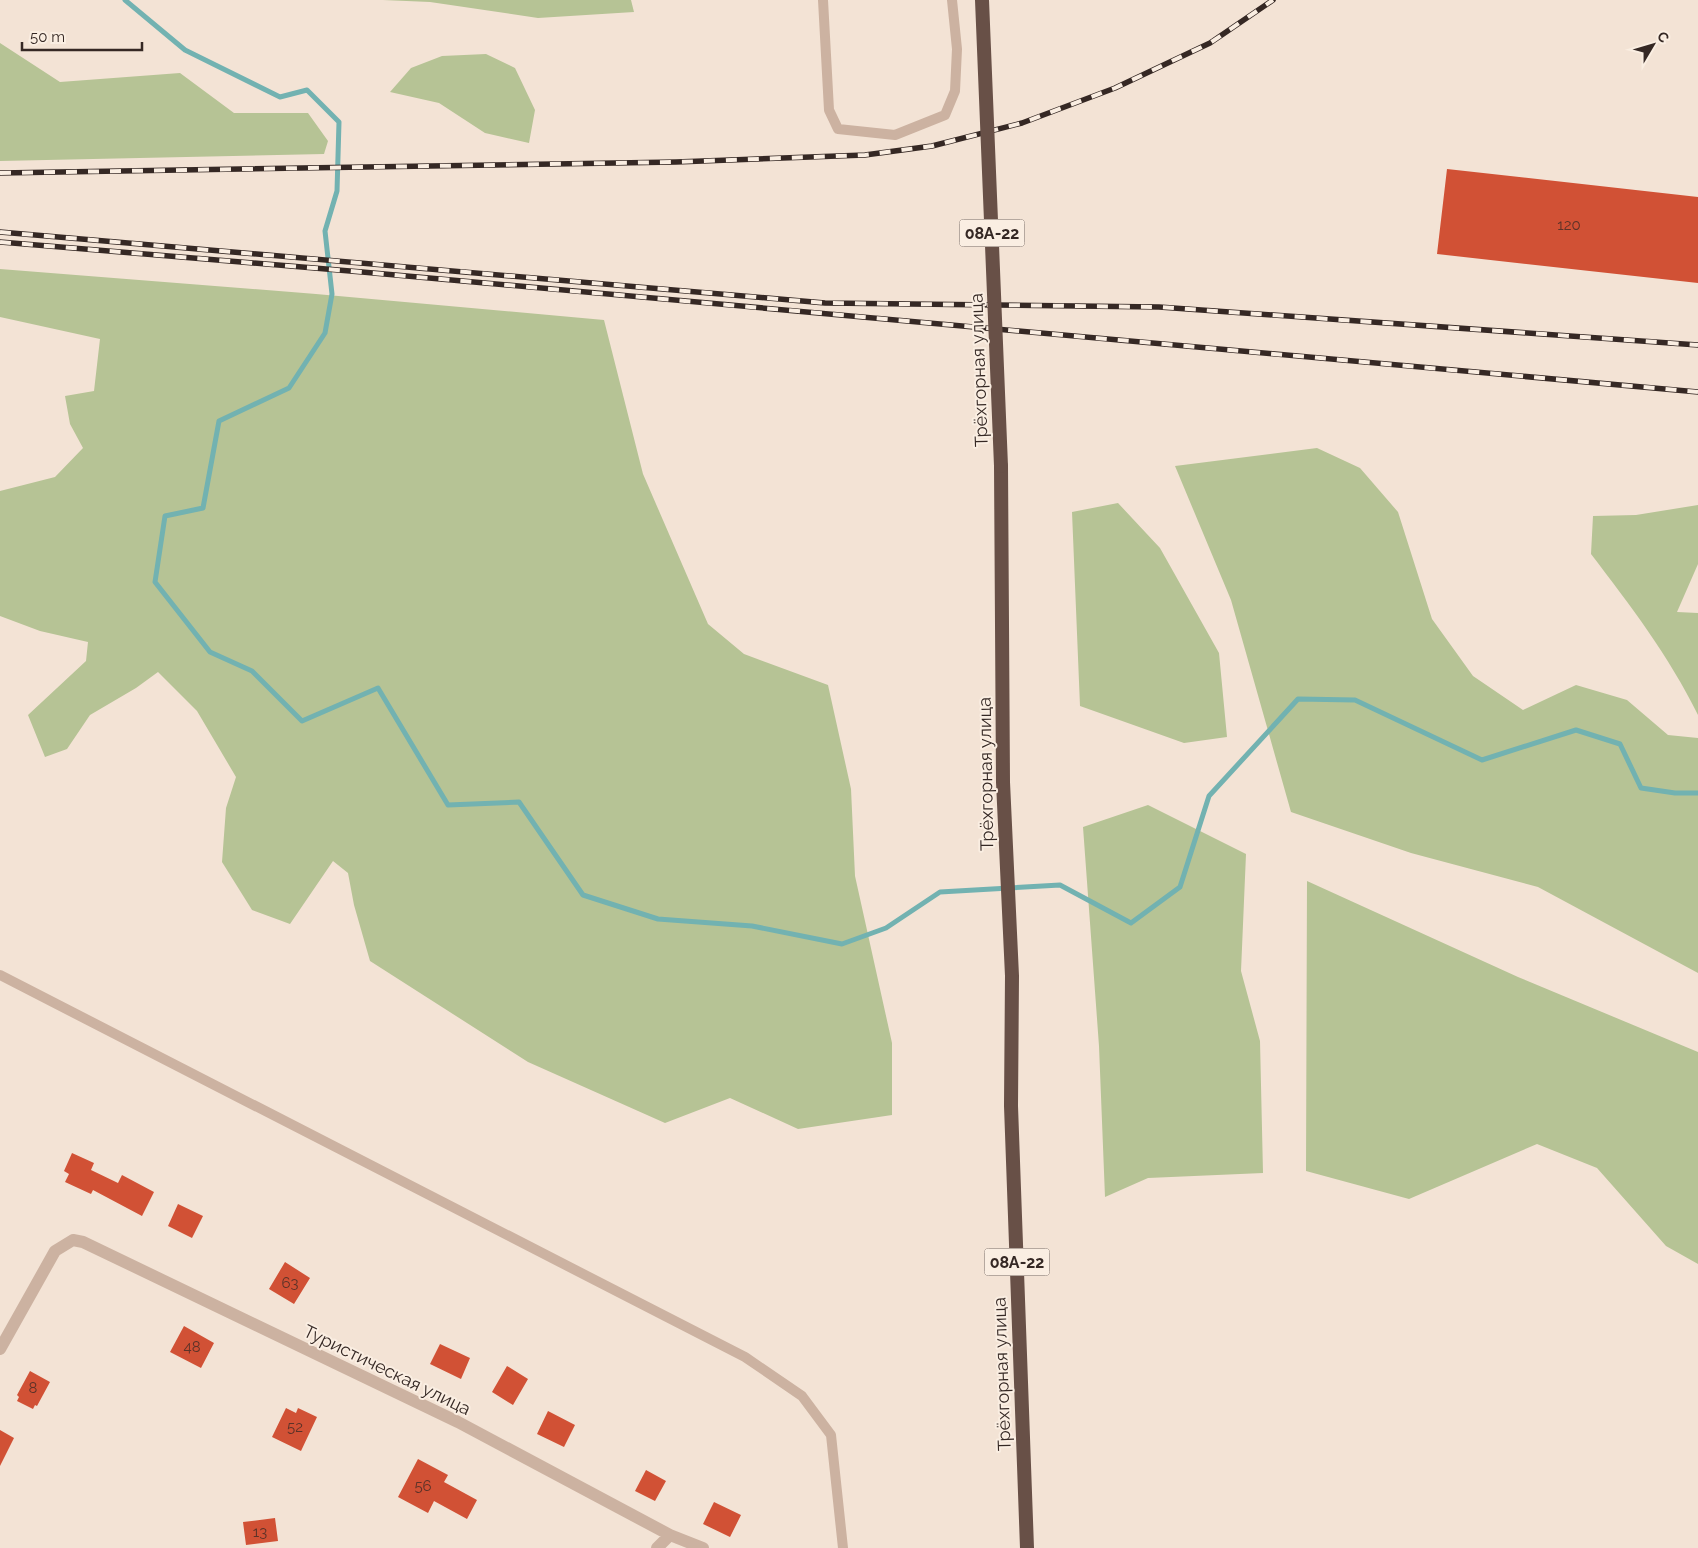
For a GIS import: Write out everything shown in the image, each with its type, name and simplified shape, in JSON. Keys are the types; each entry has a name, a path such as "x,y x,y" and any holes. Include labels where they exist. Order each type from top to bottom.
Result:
{"highway":[{"name":"Трёхгорная улица","path":"982,0 1002,466 1003,782 1012,976 1011,1106 1027,1548"}],"street":[{"name":"Туристическая улица","path":"0,1349 55,1251 73,1240 96,1247 224,1312 458,1422 670,1535 703,1548"},
{"path":"658,1548 670,1535"}],"lane":[{"path":"823,0 829,110 838,129 895,135 945,115 955,91 956,49 952,0"},
{"path":"0,975 745,1356 802,1396 832,1435 843,1548"}],"green space":[{"path":"383,0 631,0 634,12 538,18 430,2"},
{"path":"0,43 60,82 180,73 234,113 308,113 328,141 324,154 0,161"},
{"path":"486,54 515,68 535,110 529,143 485,133 439,103 390,92 411,68 442,56"},
{"path":"0,269 316,294 604,320 643,474 708,624 744,654 828,685 851,789 855,876 892,1043 892,1115 798,1129 730,1098 665,1123 528,1062 370,961 354,905 348,873 333,861 290,924 252,910 222,862 226,808 236,777 197,711 158,672 136,688 90,715 67,749 45,757 28,715 86,661 88,642 40,631 0,616 0,491 55,477 83,448 70,424 65,396 94,391 100,339 0,317"},
{"path":"1317,448 1360,468 1398,512 1432,619 1473,676 1523,710 1576,685 1627,700 1668,735 1698,738 1698,973 1538,887 1411,853 1291,812 1231,600 1175,466"},
{"path":"1118,503 1160,548 1219,653 1227,737 1184,743 1080,706 1072,512"},
{"path":"1698,505 1698,564 1677,612 1698,613 1698,715 1662,652 1591,554 1593,516 1636,515"},
{"path":"1148,805 1246,854 1241,971 1260,1041 1263,1173 1148,1178 1105,1197 1099,1046 1083,827"},
{"path":"1307,881 1518,977 1698,1052 1698,1264 1666,1246 1597,1168 1537,1144 1409,1199 1306,1171"}],"building":[{"path":"1447,169 1698,197 1698,283 1437,254"},
{"path":"72,1153 94,1163 91,1170 118,1183 122,1175 154,1192 142,1216 93,1190 91,1194 65,1182 69,1174 64,1171"},
{"path":"178,1204 203,1216 192,1238 168,1226"},
{"path":"285,1262 310,1278 294,1304 269,1289"},
{"path":"184,1326 214,1343 201,1368 170,1352"},
{"path":"440,1344 470,1358 461,1379 430,1364"},
{"path":"507,1366 528,1379 513,1405 492,1392"},
{"path":"30,1371 50,1382 37,1406 35,1405 33,1409 17,1401 19,1397 17,1395"},
{"path":"286,1408 296,1413 298,1408 317,1417 301,1451 272,1437"},
{"path":"548,1411 575,1425 564,1447 537,1434"},
{"path":"0,1430 14,1438 0,1466"},
{"path":"418,1459 448,1475 444,1482 477,1500 467,1519 434,1501 428,1513 398,1497"},
{"path":"646,1470 666,1481 655,1501 635,1491"},
{"path":"714,1502 741,1515 730,1537 703,1524"},
{"path":"275,1518 278,1541 246,1545 243,1522"}],"waterway":[{"path":"125,0 185,50 280,97 307,90 339,122 337,191 325,231 332,294 325,333 289,388 219,421 203,508 165,516 155,582 210,652 252,671 302,721 378,688 448,805 519,802 583,895 658,919 752,926 842,944 886,928 940,892 1060,885 1131,923 1180,887 1209,796 1298,699 1355,700 1482,760 1576,730 1620,744 1641,788 1675,793 1698,793"}],"railway":[{"path":"0,173 676,162 865,155 932,146 1022,123 1115,88 1210,43 1273,0"},
{"path":"0,232 825,303 1159,307 1698,345"},
{"path":"0,242 362,272 1698,392"}]}
